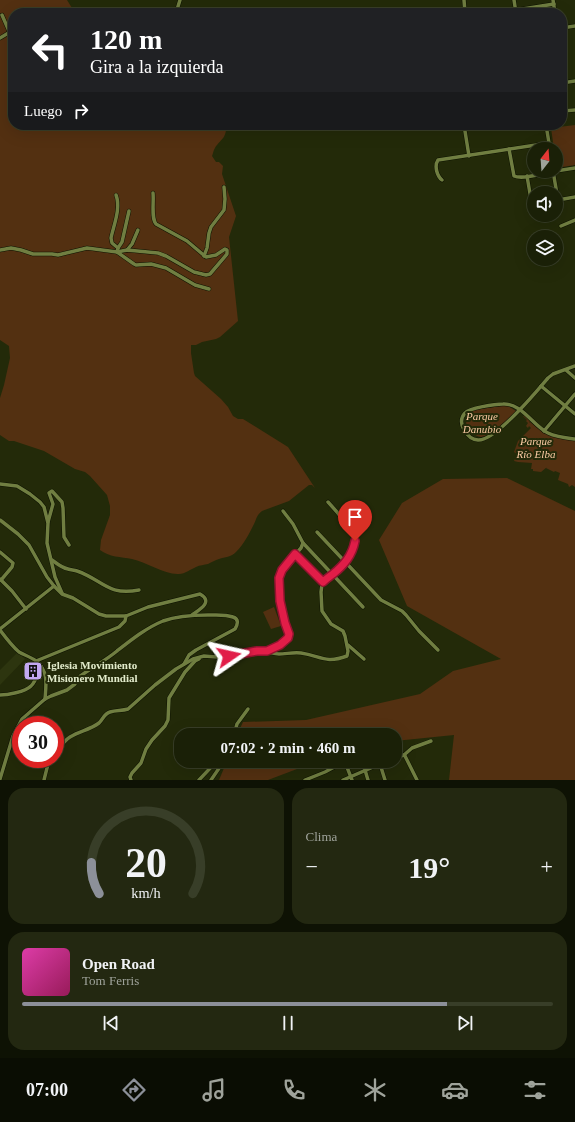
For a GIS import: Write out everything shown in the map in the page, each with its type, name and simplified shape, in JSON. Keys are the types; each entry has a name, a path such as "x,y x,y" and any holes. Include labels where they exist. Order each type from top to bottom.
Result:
{"street":[{"path":"531,8 554,2"},
{"path":"2,15 8,28"},
{"path":"465,130 469,156"},
{"path":"547,130 549,142"},
{"path":"442,180 438,176 436,164 438,160 527,146"},
{"path":"509,149 514,176 527,176"},
{"path":"563,170 575,168"},
{"path":"555,178 558,200 575,197"},
{"path":"204,256 211,227 224,210 224,186"},
{"path":"0,250 11,248 33,254 58,255 87,248 162,253 194,272 206,276 210,274 227,251 224,249 216,255 206,258 187,241 156,224 153,215 153,193"},
{"path":"116,194 118,208 111,238 112,243 117,250 136,265 151,264 166,268 195,285 210,289"},
{"path":"117,250 122,242 129,211"},
{"path":"561,226 575,220"},
{"path":"127,250 132,244 138,230"},
{"path":"575,366 553,374 548,378 520,410 508,422 494,433 481,440 469,437 464,431 462,423 464,413 471,409 502,404 514,406 520,410 544,431 556,436 575,439"},
{"path":"566,370 575,378"},
{"path":"541,386 575,414"},
{"path":"544,431 575,394"},
{"path":"0,484 17,486 40,502 44,507 48,523"},
{"path":"64,595 55,577 47,543 48,523 53,504 49,492 52,491 62,502 64,537 69,546"},
{"path":"64,744 71,737 86,731 100,722 105,714 128,709 155,685 193,659 204,656 217,657 257,651 267,651 278,654 302,653 321,659 331,660 347,656 348,645 343,632 331,624 322,611 321,592 324,580 333,574 350,556 355,541 354,535 328,502"},
{"path":"283,511 293,524 303,542 363,607"},
{"path":"0,520 29,545 47,577 54,586 64,595 73,598 99,614 106,616 126,616 148,607 200,594 203,596 205,604 191,615"},
{"path":"317,532 381,600 402,611 418,631 438,650"},
{"path":"267,651 280,645 288,638 289,634 280,601 279,578 282,570 301,548 303,542"},
{"path":"0,552 13,563 12,567 1,580 26,609"},
{"path":"295,554 323,582"},
{"path":"52,560 68,569 76,570 110,589 126,592 139,590"},
{"path":"45,699 47,679 41,666 36,661 18,651 0,630 54,586"},
{"path":"0,779 13,736 26,715 35,709 45,699 67,690 75,684 79,677 130,641 164,620 191,615 221,615 236,618 238,624 236,629 196,650 189,655 183,665"},
{"path":"36,661 119,627 126,619 126,616"},
{"path":"348,645 364,659"},
{"path":"131,780 130,777 141,763 146,749 165,726 168,720 169,698 185,672 195,661 204,656"},
{"path":"0,696 22,691 30,687 41,666"},
{"path":"236,728 237,724 248,709"},
{"path":"417,780 404,755 412,748 431,741"},
{"path":"44,780 47,768"},
{"path":"199,780 210,768"},
{"path":"211,780 218,768"},
{"path":"305,780 332,768"},
{"path":"348,768 351,778"},
{"path":"343,780 351,778 370,768"},
{"path":"381,768 385,780"},
{"path":"365,770 368,780"}],"shaded area":[{"path":"18,652 25,659 0,685 0,670"}],"green space":[{"path":"0,0 67,0 72,8 8,8 8,130 226,130 224,137 216,146 212,156 216,162 219,162 223,166 222,174 236,216 229,237 238,321 220,337 196,345 191,345 194,373 195,376 221,399 233,416 238,419 243,419 288,447 315,488 312,485 309,485 289,501 262,511 244,542 234,554 208,564 198,566 183,573 174,574 132,559 111,555 104,552 100,550 101,540 110,515 110,506 107,495 85,472 75,469 44,451 14,441 9,441 0,435 0,398 10,358 9,346 0,340"},
{"path":"575,125 575,165 563,167 563,142 553,142 551,130 567,130 567,126"},
{"name":"Parque Danubio","path":"508,406 516,411 494,431 481,437 475,435 467,429 467,416 474,410"},
{"name":"Parque Río Elba","path":"523,416 530,421 529,423 530,422 551,436 575,441 575,487 572,485 569,487 568,484 558,480 560,473 554,472 546,468 547,467 541,472 533,471 533,469 531,469 532,463 514,461 517,454 514,452 518,441 531,428 526,426 528,423"},
{"path":"507,478 575,511 575,780 449,780 454,735 402,740 402,728 240,728 243,722 306,720 420,694 453,671 501,659 407,606 379,540 402,503 443,479"},
{"path":"274,607 281,626 271,629 263,612"},
{"path":"224,768 300,768 268,780 219,780"}],"place":[{"name":"Iglesia Movimiento Misionero Mundial","path":"33,671"}],"route":[{"path":"229,656 245,652 267,651 280,645 288,638 289,634 280,601 279,578 282,570 295,554 323,582 350,556 355,541"}]}
